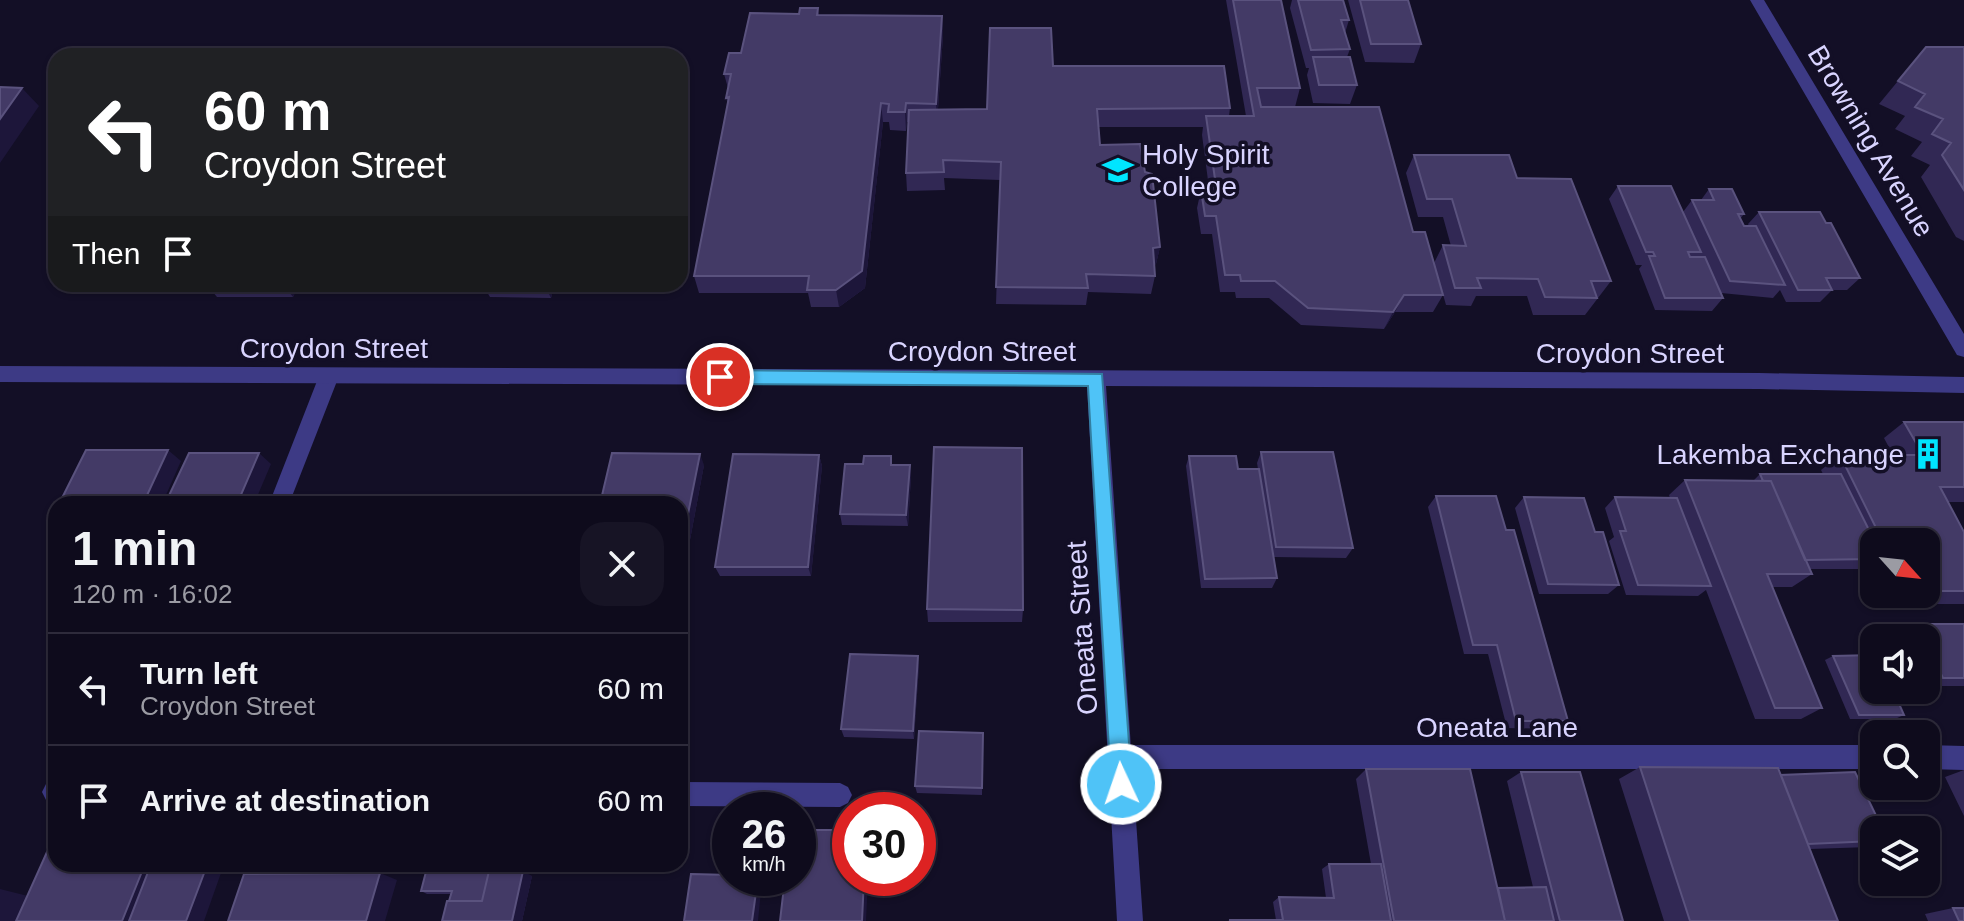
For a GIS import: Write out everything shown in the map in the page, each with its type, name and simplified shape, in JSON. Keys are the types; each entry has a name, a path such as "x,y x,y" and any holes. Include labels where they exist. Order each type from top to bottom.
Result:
{"street":[{"name":"Browning Avenue","path":"1757,0 1964,350"},
{"name":"Croydon Street","path":"0,374 1743,381 1964,385"},
{"path":"282,496 329,376"},
{"name":"Oneata Street","path":"1096,379 1130,921"},
{"name":"Oneata Lane","path":"1120,757 1860,757"},
{"path":"1940,757 1964,758"},
{"path":"688,794 832,795"}],"building":[{"path":"1233,0 1281,0 1300,88 1257,88 1261,107 1379,107 1413,232 1425,232 1443,295 1404,295 1393,312 1308,308 1275,281 1241,281 1240,275 1225,275 1216,216 1205,216 1201,190 1216,186 1206,116 1254,116"},
{"path":"1298,0 1343,0 1349,20 1341,20 1350,49 1311,50"},
{"path":"1360,0 1408,0 1421,44 1371,44"},
{"path":"800,8 818,8 817,15 942,16 936,104 906,103 905,112 888,112 889,104 881,103 862,271 836,290 807,290 809,276 694,276 729,97 726,98 731,74 724,74 729,53 741,53 750,13 799,14"},
{"path":"990,28 1051,28 1053,66 1224,66 1230,108 1097,109 1100,145 1140,144 1145,172 1152,174 1160,247 1153,248 1155,276 1086,274 1088,288 996,287 1001,162 943,160 944,172 906,173 909,110 987,109"},
{"path":"1926,47 1964,47 1964,190 1942,155 1951,143 1932,134 1943,119 1915,107 1925,94 1898,81"},
{"path":"1313,57 1350,57 1357,85 1319,85"},
{"path":"0,87 22,88 0,119"},
{"path":"1414,155 1509,155 1517,178 1571,179 1611,281 1591,281 1597,298 1545,297 1538,279 1477,278 1481,288 1455,288 1443,245 1466,246 1452,199 1427,199"},
{"path":"1618,186 1671,186 1701,252 1688,252 1690,257 1705,257 1723,298 1665,298 1649,256 1655,256 1653,252 1646,252"},
{"path":"1709,189 1732,189 1744,214 1738,214 1744,226 1756,226 1785,285 1730,281 1692,200 1714,200"},
{"path":"1759,212 1820,212 1826,223 1831,223 1860,278 1826,278 1832,290 1798,290"},
{"path":"1904,422 1964,422 1964,487 1940,487 1964,532 1964,591 1940,591 1940,528 1876,528 1840,455 1923,455"},
{"path":"934,447 1022,448 1023,610 927,609"},
{"path":"86,450 168,450 147,496 63,496"},
{"path":"1261,452 1333,452 1353,548 1276,547"},
{"path":"189,453 259,453 240,496 169,496"},
{"path":"612,453 700,454 688,514 688,496 602,496"},
{"path":"733,454 819,455 808,567 715,567"},
{"path":"864,456 891,456 891,465 910,465 906,515 840,514 845,464 863,464"},
{"path":"1189,456 1236,456 1238,469 1259,469 1277,578 1205,579"},
{"path":"1760,474 1841,474 1868,528 1860,528 1860,559 1805,560 1771,481 1763,481"},
{"path":"1685,480 1771,481 1812,574 1767,574 1822,708 1775,708"},
{"path":"1436,496 1496,496 1506,530 1514,530 1568,721 1516,721 1497,645 1473,645"},
{"path":"1524,497 1584,498 1595,532 1603,532 1619,585 1548,584"},
{"path":"1615,497 1677,498 1711,586 1638,585 1620,531 1626,531"},
{"path":"1940,624 1964,624 1964,678 1943,678 1940,672"},
{"path":"850,654 918,656 913,731 841,729"},
{"path":"1860,655 1860,704 1899,704 1904,715 1859,715 1833,656"},
{"path":"919,731 983,733 982,788 915,786"},
{"path":"1640,767 1778,768 1838,921 1690,921"},
{"path":"1366,769 1470,769 1505,921 1394,921"},
{"path":"1521,772 1580,772 1623,921 1560,921"},
{"path":"1855,772 1860,782 1860,800 1869,800 1876,816 1860,816 1860,842 1808,844 1781,775"},
{"path":"816,830 832,830 832,896 863,896 862,921 780,921 783,896 816,896"},
{"path":"48,850 48,872 142,872 122,921 16,921"},
{"path":"1329,864 1381,864 1391,921 1230,921 1283,920 1279,897 1334,898"},
{"path":"148,872 204,872 186,921 129,921"},
{"path":"426,872 489,872 482,901 449,901 452,891 421,891"},
{"path":"489,872 523,872 512,921 442,921 447,901 482,901"},
{"path":"380,873 366,921 228,921 244,874"},
{"path":"691,874 712,875 712,896 755,896 752,921 684,921"},
{"path":"1546,887 1554,921 1505,921 1498,888"},
{"path":"1953,908 1964,908 1964,921 1959,921"}],"place":[{"name":"Holy Spirit College","path":"1118,170"},
{"name":"Lakemba Exchange","path":"1928,454"}],"route":[{"path":"720,377 1096,379 1121,784"}]}
